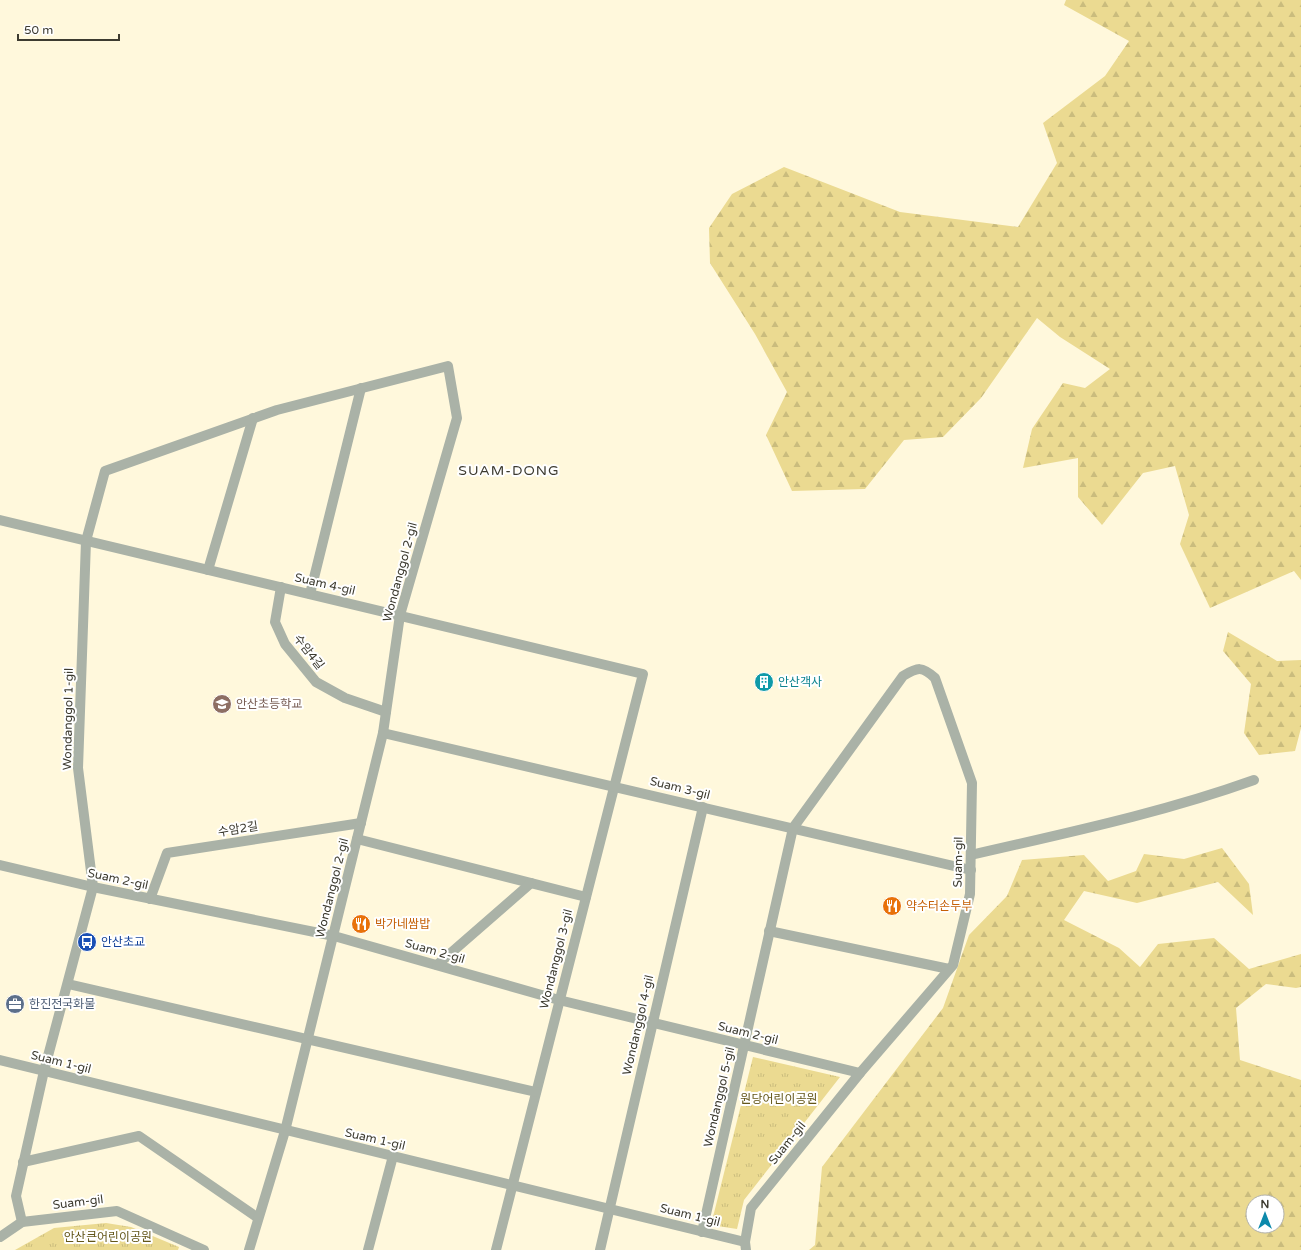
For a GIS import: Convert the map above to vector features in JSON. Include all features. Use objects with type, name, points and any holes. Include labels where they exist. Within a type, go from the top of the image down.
[{"type":"street","name":"Wondanggol 2-gil","points":[[86,541],[105,471],[253,418],[448,366],[457,418],[400,615],[383,733],[285,1131],[248,1250]]},
{"type":"street","points":[[310,594],[361,388]]},
{"type":"street","points":[[208,570],[253,418]]},
{"type":"street","name":"Suam 4-gil","points":[[0,520],[643,674]]},
{"type":"street","name":"Wondanggol 1-gil","points":[[22,1222],[16,1196],[23,1162],[44,1071],[93,887],[78,768],[86,541]]},
{"type":"street","name":"수암4길","points":[[281,587],[275,622],[285,644],[316,682],[345,698],[386,712]]},
{"type":"street","name":"Suam-gil","points":[[745,1246],[751,1208],[860,1073],[953,965],[970,894],[972,783],[936,678],[926,669],[914,669],[903,676],[793,828]]},
{"type":"street","name":"Wondanggol 3-gil","points":[[496,1250],[643,674]]},
{"type":"street","name":"Suam 3-gil","points":[[383,733],[971,870]]},
{"type":"street","points":[[971,855],[1122,821],[1200,800],[1254,780]]},
{"type":"street","name":"Wondanggol 4-gil","points":[[600,1250],[703,807]]},
{"type":"street","name":"수암2길","points":[[150,899],[167,853],[361,823]]},
{"type":"street","name":"Wondanggol 5-gil","points":[[702,1232],[793,828]]},
{"type":"street","points":[[357,839],[586,897]]},
{"type":"street","name":"Suam 2-gil","points":[[0,865],[93,887],[334,936],[559,1000],[860,1073]]},
{"type":"street","points":[[437,965],[531,883]]},
{"type":"street","points":[[769,931],[949,969]]},
{"type":"street","points":[[68,984],[536,1092]]},
{"type":"street","name":"Suam 1-gil","points":[[0,1060],[702,1232],[745,1246]]},
{"type":"street","points":[[23,1162],[139,1136],[258,1218]]},
{"type":"street","points":[[368,1250],[393,1156]]},
{"type":"street","name":"Suam-gil","points":[[0,1237],[22,1222],[117,1211],[204,1250]]},
{"type":"green space","points":[[1066,0],[1301,0],[1301,580],[1294,571],[1210,608],[1180,544],[1189,515],[1175,466],[1143,473],[1102,525],[1078,497],[1078,458],[1023,468],[1032,429],[1063,383],[1085,388],[1110,369],[1060,337],[1037,318],[981,398],[943,437],[904,440],[865,489],[792,491],[766,435],[787,392],[755,334],[710,263],[709,228],[732,194],[784,167],[900,212],[1018,227],[1057,163],[1043,123],[1105,76],[1129,41],[1064,5]]},
{"type":"green space","points":[[1228,632],[1277,661],[1301,660],[1301,728],[1295,751],[1259,755],[1244,733],[1251,684],[1223,651]]},
{"type":"green space","points":[[1222,848],[1249,884],[1253,915],[1218,882],[1137,903],[1084,891],[1064,920],[1119,948],[1140,967],[1158,944],[1214,938],[1249,969],[1301,954],[1301,987],[1296,988],[1266,984],[1236,1008],[1240,1060],[1301,1080],[1301,1250],[809,1250],[815,1245],[822,1167],[943,1008],[969,935],[1007,896],[1022,860],[1084,855],[1108,881],[1136,871],[1144,854],[1184,859]]},
{"type":"green space","name":"원당어린이공원","points":[[753,1057],[840,1077],[744,1200],[737,1229],[711,1225]]},
{"type":"green space","name":"안산큰어린이공원","points":[[106,1223],[131,1227],[179,1247],[178,1250],[15,1250],[54,1228]]},
{"type":"place","name":"안산객사","points":[[764,682]]},
{"type":"place","name":"안산초등학교","points":[[222,704]]},
{"type":"place","name":"약수터손두부","points":[[892,906]]},
{"type":"place","name":"박가네쌈밥","points":[[361,924]]},
{"type":"place","name":"안산초교","points":[[87,942]]},
{"type":"place","name":"한진전국화물","points":[[15,1004]]},
{"type":"district","name":"SUAM-DONG","points":[[509,470]]}]
